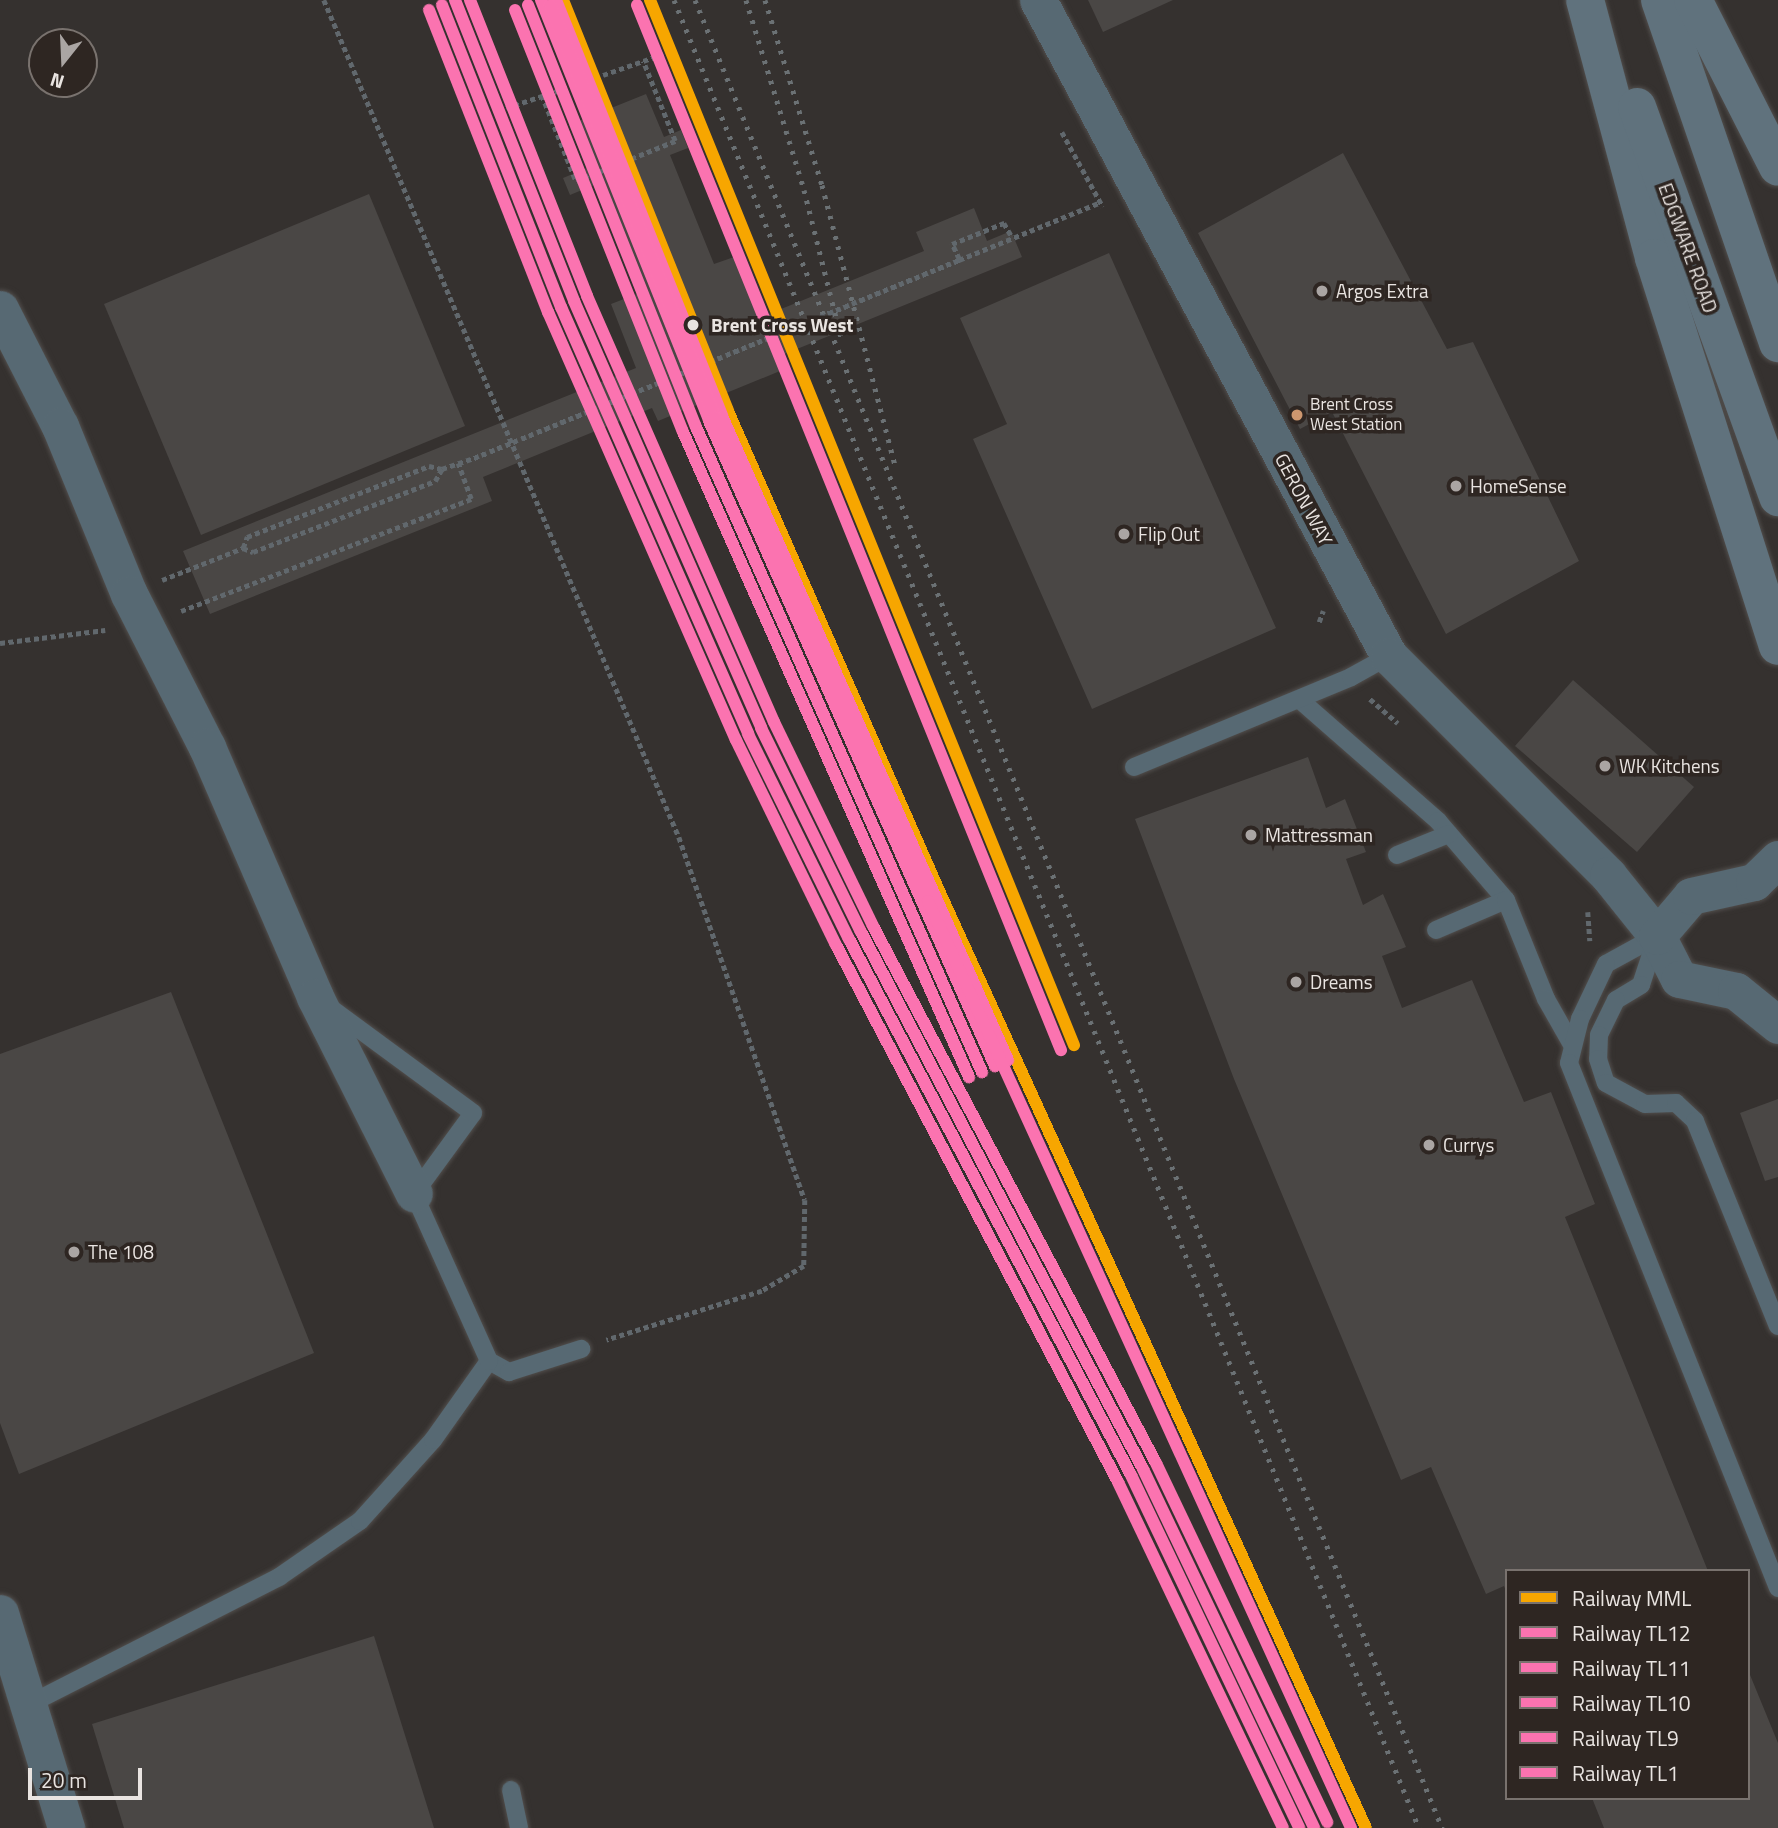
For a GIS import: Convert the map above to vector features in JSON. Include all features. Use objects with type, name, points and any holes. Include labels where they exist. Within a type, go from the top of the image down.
[{"type":"main road","points":[[1585,0],[1654,258],[1778,646]]},
{"type":"main road","name":"EDGWARE ROAD","points":[[1597,0],[1778,497]]},
{"type":"main road","points":[[1660,0],[1778,343]]},
{"type":"main road","points":[[1693,0],[1778,167]]},
{"type":"street","name":"GERON WAY","points":[[1038,0],[1389,656],[1608,875],[1657,936],[1679,979],[1736,990],[1778,1024]]},
{"type":"street","points":[[0,309],[60,426],[137,610],[207,747],[315,997],[414,1194]]},
{"type":"street","points":[[1657,936],[1691,896],[1754,882],[1778,859]]},
{"type":"street","points":[[12,1624],[30,1704],[66,1828]]},
{"type":"lane","points":[[1134,768],[1300,699],[1389,656]]},
{"type":"lane","points":[[1300,699],[1449,834],[1506,900],[1546,999],[1571,1042]]},
{"type":"lane","points":[[1397,855],[1449,834]]},
{"type":"lane","points":[[1436,930],[1506,900]]},
{"type":"lane","points":[[1657,936],[1606,964],[1571,1042],[1569,1063],[1584,1110],[1778,1588]]},
{"type":"lane","points":[[1657,936],[1642,985],[1616,1000],[1599,1035],[1598,1059],[1606,1083],[1645,1104],[1676,1103],[1695,1121],[1778,1326]]},
{"type":"lane","points":[[315,997],[473,1113],[414,1194],[489,1361],[509,1373],[581,1349]]},
{"type":"lane","points":[[30,1704],[279,1577],[360,1521],[433,1440],[489,1361]]},
{"type":"lane","points":[[511,1790],[519,1828]]},
{"type":"path","points":[[324,0],[679,837],[805,1200],[804,1266],[762,1291],[581,1349]]},
{"type":"path","points":[[603,75],[663,54]]},
{"type":"path","points":[[542,96],[576,181],[675,141],[643,61]]},
{"type":"path","points":[[506,108],[569,87]]},
{"type":"path","points":[[243,548],[253,552],[435,481],[442,470],[458,463],[1099,203],[1060,129]]},
{"type":"path","points":[[624,162],[705,362]]},
{"type":"path","points":[[959,260],[952,244],[1004,223],[1012,237]]},
{"type":"path","points":[[0,643],[137,610],[471,499],[458,463]]},
{"type":"path","points":[[137,610],[243,548],[247,537],[429,466],[442,470]]},
{"type":"building","points":[[1088,0],[1173,0],[1103,32]]},
{"type":"building","points":[[646,94],[664,137],[681,130],[688,148],[670,155],[714,264],[734,257],[759,318],[924,251],[916,232],[974,208],[987,241],[1011,231],[1022,257],[775,358],[780,371],[658,421],[652,408],[483,477],[492,501],[210,614],[183,551],[636,368],[611,304],[637,294],[594,185],[570,195],[563,178],[587,168],[569,125]]},
{"type":"building","points":[[1343,153],[1447,349],[1473,342],[1579,561],[1446,634],[1332,412],[1300,429],[1198,233]]},
{"type":"building","points":[[369,194],[465,426],[201,535],[104,304]]},
{"type":"building","name":"Flip Out","points":[[1109,253],[1276,628],[1092,709],[973,439],[1007,424],[960,318]]},
{"type":"building","name":"WK Kitchens","points":[[1573,680],[1694,787],[1637,852],[1515,746]]},
{"type":"building","points":[[1308,757],[1326,808],[1345,799],[1366,852],[1346,859],[1363,905],[1383,894],[1406,947],[1382,956],[1402,1008],[1472,980],[1524,1102],[1551,1092],[1595,1204],[1565,1217],[1707,1569],[1505,1569],[1505,1588],[1504,1586],[1486,1594],[1431,1467],[1401,1480],[1234,1079],[1135,819]]},
{"type":"building","points":[[171,992],[314,1353],[19,1474],[0,1423],[0,1054]]},
{"type":"building","points":[[1778,1099],[1778,1177],[1765,1181],[1740,1113]]},
{"type":"building","points":[[374,1636],[434,1828],[124,1828],[92,1724]]},
{"type":"building","points":[[1750,1675],[1778,1743],[1778,1828],[1604,1828],[1593,1800],[1750,1800]]},
{"type":"railway","points":[[674,0],[1419,1828]]},
{"type":"railway","points":[[695,0],[1442,1828]]},
{"type":"railway","points":[[746,0],[804,190],[841,337]]},
{"type":"railway","points":[[765,0],[822,185],[895,465]]},
{"type":"rail line","name":"TL12","points":[[455,0],[574,301],[761,728],[861,932],[1143,1469],[1314,1828]]},
{"type":"rail line","name":"TL10","points":[[470,0],[587,296],[774,722],[873,926],[1156,1463],[1327,1822]]},
{"type":"rail line","name":"TL12","points":[[541,0],[709,421],[995,1066]]},
{"type":"rail line","name":"TL10","points":[[556,0],[722,416],[1008,1060]]},
{"type":"rail line","name":"MML","points":[[563,0],[728,411],[941,895],[1366,1828]]},
{"type":"rail line","name":"MML","points":[[650,0],[1074,1045]]},
{"type":"rail line","name":"TL11","points":[[442,5],[561,307],[748,734],[849,939],[1131,1475],[1299,1828]]},
{"type":"rail line","name":"TL11","points":[[528,5],[696,427],[982,1072]]},
{"type":"rail line","name":"TL1","points":[[550,5],[715,417],[928,901],[1351,1828]]},
{"type":"rail line","name":"TL1","points":[[637,5],[1061,1050]]},
{"type":"rail line","name":"TL9","points":[[429,10],[548,312],[736,740],[836,945],[1118,1482],[1283,1828]]},
{"type":"rail line","name":"TL9","points":[[515,10],[683,432],[969,1077]]},
{"type":"place","name":"Argos Extra","points":[[1322,291]]},
{"type":"place","name":"Brent Cross West","points":[[693,325]]},
{"type":"place","name":"Brent Cross West Station","points":[[1297,415]]},
{"type":"place","name":"HomeSense","points":[[1456,486]]},
{"type":"place","name":"Flip Out","points":[[1124,534]]},
{"type":"place","name":"WK Kitchens","points":[[1605,766]]},
{"type":"place","name":"Mattressman","points":[[1251,835]]},
{"type":"place","name":"Dreams","points":[[1296,982]]},
{"type":"place","name":"Currys","points":[[1429,1145]]},
{"type":"place","name":"The 108","points":[[74,1252]]}]
